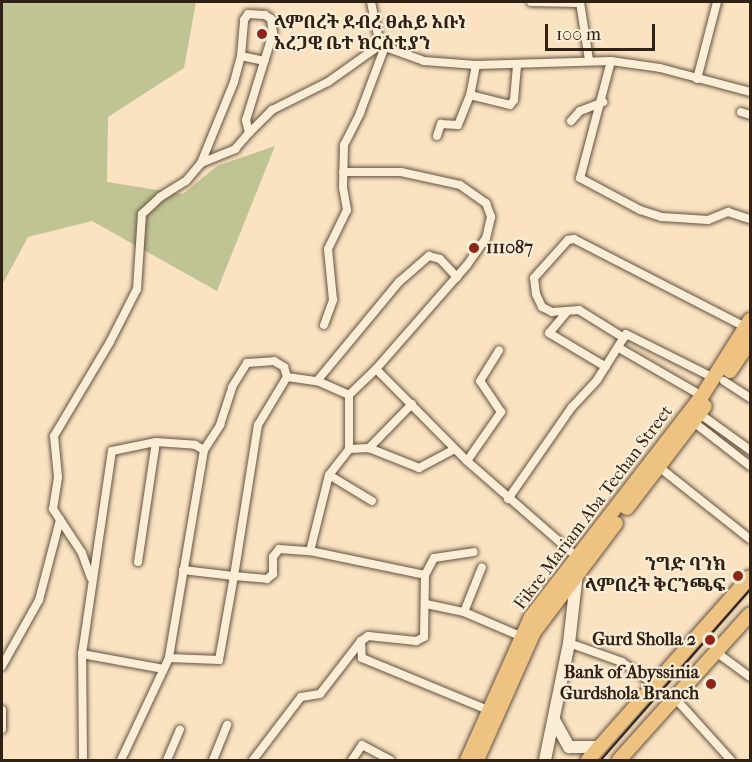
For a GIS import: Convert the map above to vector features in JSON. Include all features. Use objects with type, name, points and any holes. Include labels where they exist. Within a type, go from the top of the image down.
[{"type":"main road","name":"Fikre Mariam Aba Techan Street","points":[[477,760],[530,641],[645,477],[659,467],[719,380],[749,329]]},
{"type":"main road","name":"Fikre Mariam Aba Techan Street","points":[[467,760],[520,636],[577,557],[693,418],[702,396],[719,380]]},
{"type":"main road","points":[[545,760],[569,643],[577,557]]},
{"type":"main road","points":[[588,760],[750,578]]},
{"type":"main road","points":[[619,760],[750,614]]},
{"type":"main road","points":[[554,720],[569,747],[599,747]]},
{"type":"street","points":[[324,325],[333,300],[328,249],[347,210],[343,172],[344,145],[360,113],[382,47],[371,2]]},
{"type":"street","points":[[531,2],[580,2],[589,60]]},
{"type":"street","points":[[697,79],[717,2]]},
{"type":"street","points":[[91,578],[82,553],[53,509],[58,477],[54,436],[110,342],[137,289],[142,214],[160,197],[186,181],[201,163],[241,56],[245,16],[266,15],[271,19],[273,33],[246,120],[249,133]]},
{"type":"street","points":[[382,47],[424,61],[476,65],[611,61],[750,92]]},
{"type":"street","points":[[201,163],[235,149],[272,110],[328,82],[382,47]]},
{"type":"street","points":[[241,56],[264,61]]},
{"type":"street","points":[[611,61],[603,102],[580,178],[640,210],[662,217],[708,220],[728,212],[750,219]]},
{"type":"street","points":[[437,136],[441,124],[458,124],[470,95],[476,65]]},
{"type":"street","points":[[470,95],[513,104],[517,65]]},
{"type":"street","points":[[571,121],[580,111],[603,102]]},
{"type":"street","points":[[741,112],[750,115]]},
{"type":"street","points":[[310,551],[329,476],[349,449],[349,395],[376,369],[457,277],[486,238],[489,228],[489,210],[480,198],[460,185],[436,177],[401,172],[343,172]]},
{"type":"street","points":[[624,338],[579,310],[566,313],[542,307],[536,294],[534,278],[568,240],[574,239],[749,329]]},
{"type":"street","points":[[317,381],[399,282],[429,256],[440,259],[457,277]]},
{"type":"street","points":[[566,313],[549,333],[606,367]]},
{"type":"street","points":[[508,499],[572,407],[606,367],[624,338],[631,334],[750,398]]},
{"type":"street","points":[[619,348],[702,396]]},
{"type":"street","points":[[467,461],[501,412],[480,381],[499,350]]},
{"type":"street","points":[[121,760],[168,658],[204,450],[220,425],[232,387],[247,363],[274,361],[284,367],[287,376],[255,432],[222,657],[215,662],[168,658]]},
{"type":"street","points":[[376,369],[454,449],[508,499],[577,557]]},
{"type":"street","points":[[287,376],[317,381],[349,395]]},
{"type":"street","points":[[369,448],[412,404]]},
{"type":"street","points":[[693,418],[747,448],[750,436]]},
{"type":"street","points":[[693,418],[750,466]]},
{"type":"street","points":[[83,760],[81,654],[112,451],[156,442],[195,445],[204,450]]},
{"type":"street","points":[[138,562],[156,442]]},
{"type":"street","points":[[349,449],[369,448],[419,468],[454,449]]},
{"type":"street","points":[[659,467],[750,539]]},
{"type":"street","points":[[329,476],[372,501]]},
{"type":"street","points":[[2,666],[39,600],[60,520]]},
{"type":"street","points":[[183,570],[267,579],[273,574],[273,557],[279,549],[310,551],[425,575]]},
{"type":"street","points":[[257,759],[301,697],[320,694],[361,641],[375,634],[421,641],[426,630],[425,575],[434,558],[474,552]]},
{"type":"street","points":[[464,612],[482,567]]},
{"type":"street","points":[[426,603],[464,612],[520,636]]},
{"type":"street","points":[[361,641],[362,658],[367,663],[488,710]]},
{"type":"street","points":[[569,643],[622,662],[655,685]]},
{"type":"street","points":[[716,652],[750,676]]},
{"type":"street","points":[[81,654],[164,669]]},
{"type":"street","points":[[674,697],[731,760]]},
{"type":"street","points":[[2,710],[2,729]]},
{"type":"street","points":[[213,760],[226,725]]},
{"type":"street","points":[[167,760],[180,730]]},
{"type":"street","points":[[352,760],[362,745],[390,760]]},
{"type":"green space","points":[[2,2],[196,2],[184,68],[108,117],[107,182],[183,194],[217,166],[275,146],[217,291],[92,221],[28,237],[2,285]]},
{"type":"tram line","points":[[601,760],[750,590]]},
{"type":"place","name":"ላምበረት ደብረ ፀሐይ አቡነ አረጋዊ ቤተ ክርስቲያን","points":[[262,34]]},
{"type":"place","name":"111087","points":[[474,248]]},
{"type":"place","name":"ንግድ ባንክ ላምበረት ቅርንጫፍ","points":[[738,576]]},
{"type":"place","name":"Gurd Sholla 2","points":[[710,640]]},
{"type":"place","name":"Bank of Abyssinia Gurdshola Branch","points":[[711,684]]}]
